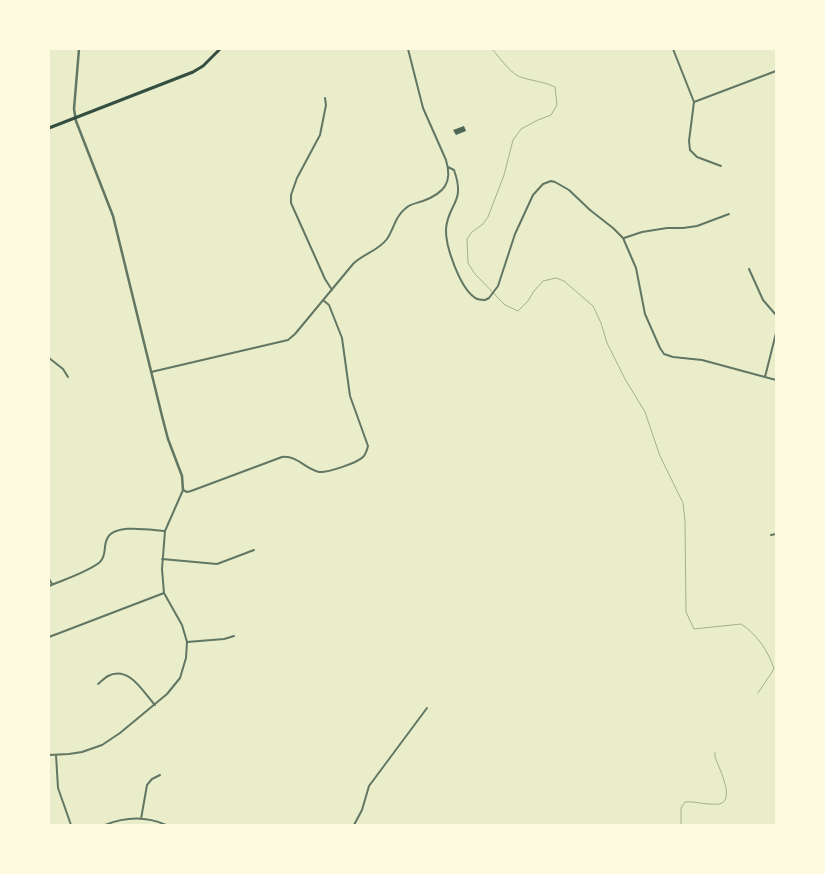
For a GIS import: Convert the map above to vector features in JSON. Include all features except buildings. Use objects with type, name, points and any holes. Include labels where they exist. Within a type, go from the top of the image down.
[{"type":"main road","points":[[49,128],[193,72],[203,66],[219,50]]},
{"type":"street","points":[[49,755],[82,752],[102,745],[120,733],[167,694],[180,678],[186,658],[187,642],[182,625],[164,592],[162,576],[165,531],[183,490],[182,476],[168,439],[114,220],[74,110],[79,49]]},
{"type":"street","points":[[152,372],[288,340],[295,334],[358,259],[378,248],[387,239],[397,217],[406,208],[435,196],[444,189],[448,181],[448,167],[423,108],[408,49]]},
{"type":"street","points":[[673,49],[694,102],[689,141],[690,150],[697,157],[721,166]]},
{"type":"street","points":[[694,102],[776,71]]},
{"type":"street","points":[[325,98],[326,105],[320,135],[297,178],[291,195],[291,204],[324,279],[332,290]]},
{"type":"street","points":[[448,167],[454,170],[459,190],[457,201],[449,217],[446,230],[452,257],[460,278],[472,296],[480,300],[486,300],[498,286],[514,238],[536,190],[547,182],[555,182],[563,186],[618,232],[623,238],[636,268],[645,314],[662,352],[668,356],[702,360],[776,380]]},
{"type":"street","points":[[623,238],[642,232],[667,228],[696,226],[729,214]]},
{"type":"street","points":[[750,269],[763,300],[776,315]]},
{"type":"street","points":[[183,490],[187,492],[191,491],[282,457],[291,457],[313,470],[324,472],[360,460],[364,457],[368,446],[350,396],[342,338],[329,305],[323,300]]},
{"type":"street","points":[[765,377],[776,333]]},
{"type":"street","points":[[49,358],[63,369],[68,377]]},
{"type":"street","points":[[49,578],[50,585],[75,576],[100,562],[105,553],[107,539],[114,531],[124,529],[165,531]]},
{"type":"street","points":[[771,535],[776,534]]},
{"type":"street","points":[[162,559],[217,564],[254,550]]},
{"type":"street","points":[[49,637],[164,592]]},
{"type":"street","points":[[187,642],[224,639],[234,636]]},
{"type":"street","points":[[98,684],[107,676],[117,674],[127,676],[136,682],[155,704]]},
{"type":"street","points":[[354,825],[362,810],[369,786],[427,708]]},
{"type":"street","points":[[56,755],[58,788],[72,825]]},
{"type":"street","points":[[141,819],[147,785],[152,779],[160,775]]},
{"type":"street","points":[[105,825],[123,819],[141,819],[166,825]]},
{"type":"waterway","points":[[492,49],[507,67],[518,76],[546,83],[555,87],[557,105],[551,115],[521,129],[513,140],[504,175],[488,217],[483,224],[472,232],[467,239],[468,263],[475,274],[505,305],[518,311],[528,301],[543,281],[556,278],[564,281],[593,306],[601,323],[607,343],[625,379],[645,412],[660,456],[683,503],[685,521],[686,612],[694,629],[741,624],[752,632],[765,650],[774,669],[758,693]]},
{"type":"waterway","points":[[681,825],[681,808],[685,802],[718,804],[722,803],[725,799],[726,788],[715,757],[715,752]]}]
